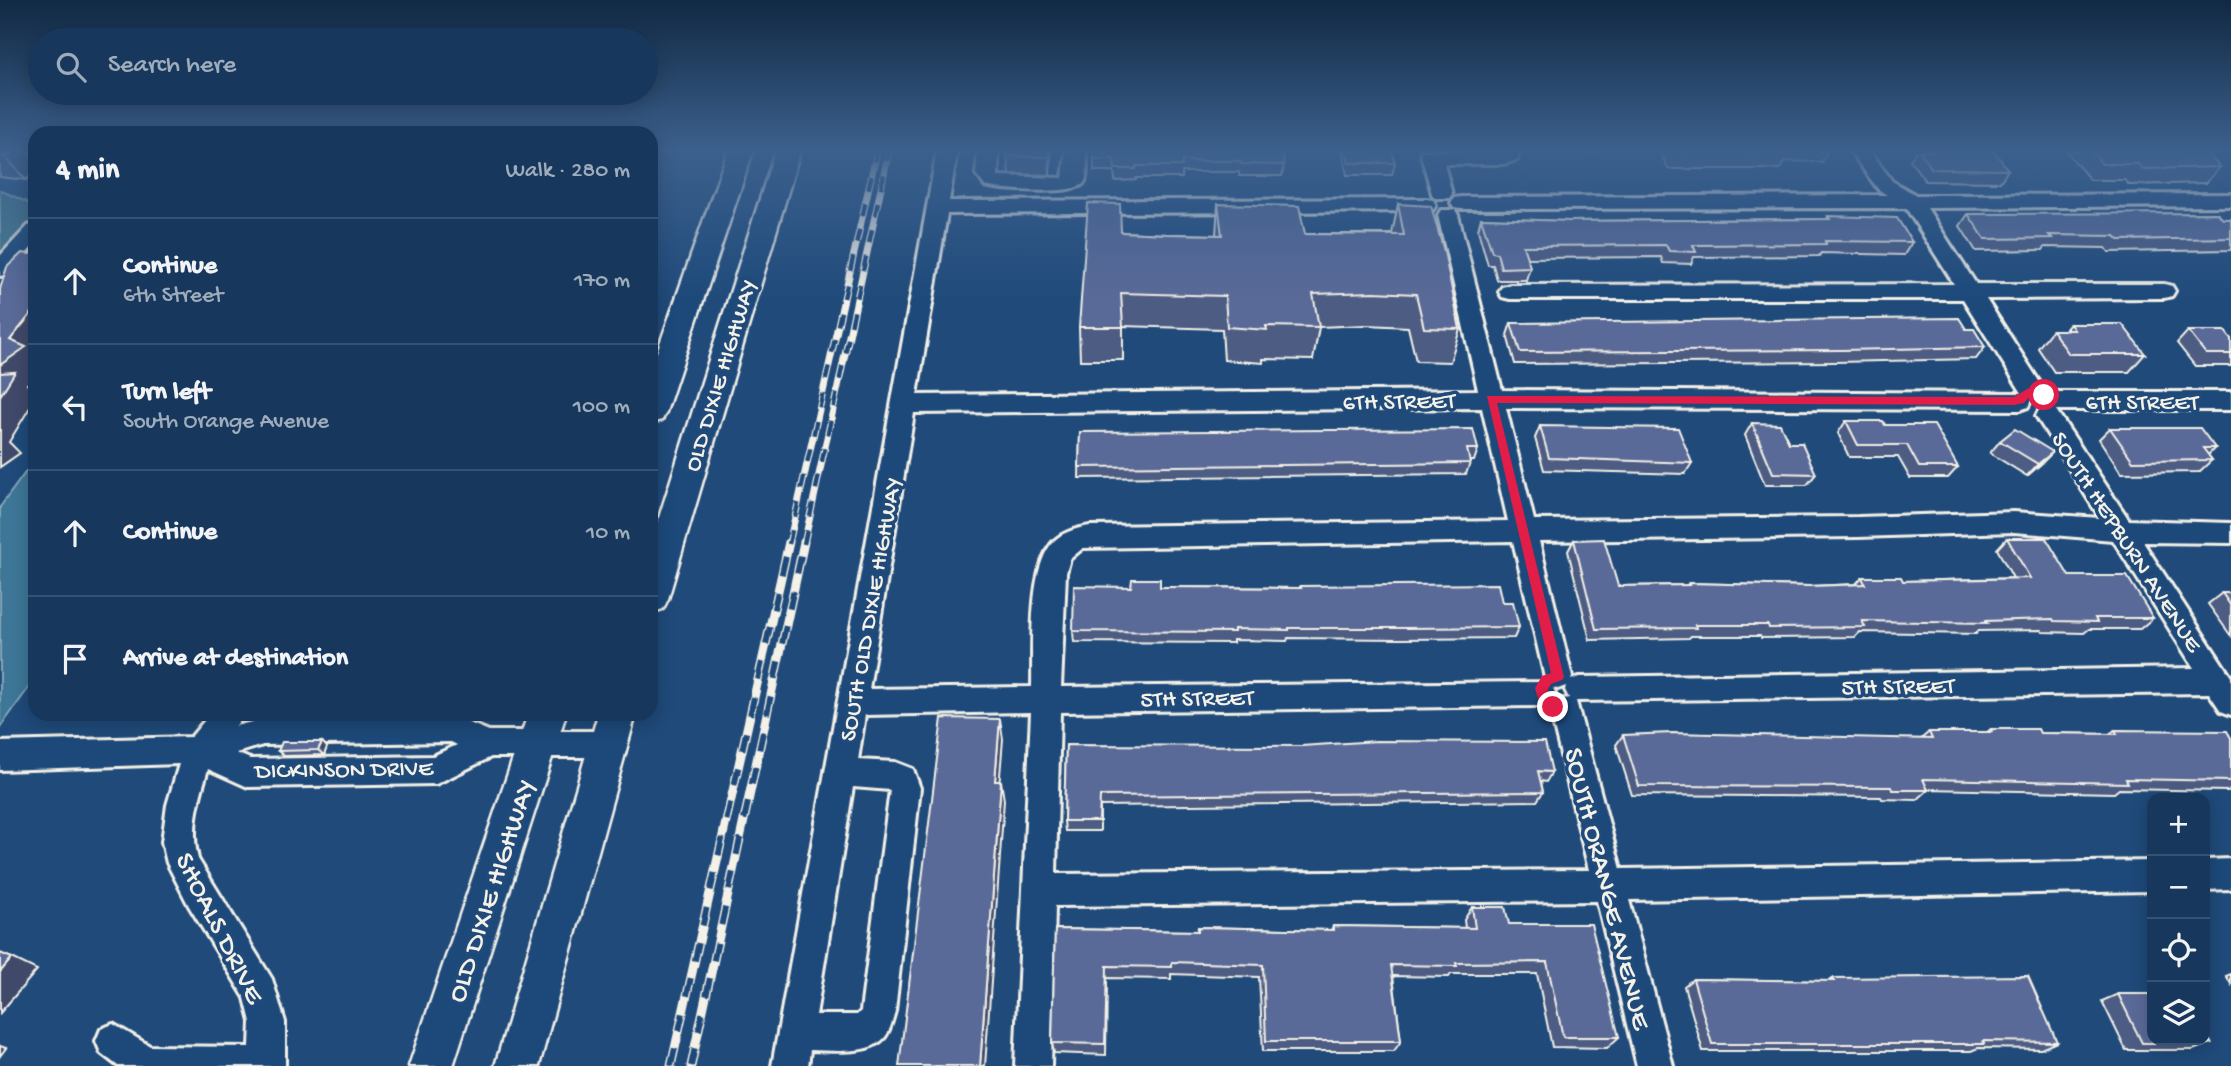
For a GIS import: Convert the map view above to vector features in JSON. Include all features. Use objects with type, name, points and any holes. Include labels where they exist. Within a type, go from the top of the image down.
[{"type":"main road","name":"OLD DIXIE HIGHWAY","points":[[658,392],[724,201]]},
{"type":"main road","name":"OLD DIXIE HIGHWAY","points":[[658,575],[773,201]]},
{"type":"main road","name":"OLD DIXIE HIGHWAY","points":[[431,1066],[542,729]]},
{"type":"main road","points":[[517,1066],[613,729]]},
{"type":"street","name":"SOUTH OLD DIXIE HIGHWAY","points":[[790,1066],[937,201]]},
{"type":"street","name":"SOUTH ORANGE AVENUE","points":[[1443,201],[1561,692],[1655,1066]]},
{"type":"street","name":"SOUTH HEPBURN AVENUE","points":[[1912,201],[2227,694]]},
{"type":"street","points":[[936,208],[1993,201]]},
{"type":"street","points":[[0,269],[28,239]]},
{"type":"street","points":[[1510,292],[2164,291]]},
{"type":"street","name":"6TH STREET","points":[[904,404],[1491,399],[2231,401]]},
{"type":"street","points":[[1033,1066],[1053,566],[1059,550],[1070,540],[1090,536],[1290,536],[2014,522],[2145,532],[2231,533]]},
{"type":"street","name":"5TH STREET","points":[[853,702],[1561,692],[2227,694]]},
{"type":"street","points":[[198,750],[222,721]]},
{"type":"street","name":"DICKINSON DRIVE","points":[[0,756],[198,750],[263,732],[452,729],[488,744]]},
{"type":"street","name":"DICKINSON DRIVE","points":[[198,750],[248,773],[436,769],[488,744],[542,729],[613,729]]},
{"type":"street","points":[[342,771],[339,763],[341,751],[349,738],[366,730]]},
{"type":"street","name":"SHOALS DRIVE","points":[[113,1041],[145,1065],[267,1065],[268,1022],[260,991],[200,895],[183,863],[178,842],[182,805],[198,750]]},
{"type":"street","points":[[795,1033],[861,1032],[873,1025],[878,1011],[905,788],[902,779],[895,776],[841,772]]},
{"type":"street","points":[[2210,875],[2231,874]]},
{"type":"street","points":[[1040,890],[1610,885],[2147,876]]},
{"type":"green space","points":[[0,201],[24,201],[28,203],[28,229],[0,262]]},
{"type":"water","points":[[28,469],[28,689],[0,728],[0,507]]},
{"type":"building","points":[[1088,203],[1120,204],[1121,232],[1222,235],[1218,204],[1299,206],[1305,234],[1404,235],[1398,204],[1431,206],[1444,251],[1460,329],[1424,328],[1416,294],[1374,292],[1313,294],[1319,327],[1266,326],[1267,330],[1227,327],[1225,296],[1121,293],[1123,327],[1079,327]]},
{"type":"building","points":[[2217,213],[2223,219],[2231,219],[2231,238],[2119,240],[2115,236],[2049,235],[2052,238],[1985,239],[1968,214]]},
{"type":"building","points":[[1828,216],[1897,218],[1912,242],[1825,241],[1826,244],[1693,245],[1696,252],[1669,251],[1666,245],[1523,246],[1530,267],[1501,268],[1497,253],[1492,252],[1481,218],[1568,221],[1830,219]]},
{"type":"building","points":[[22,253],[28,254],[28,318],[10,340],[26,347],[0,365],[0,289],[7,267]]},
{"type":"building","points":[[1959,318],[1966,329],[1974,329],[1985,347],[1520,352],[1511,323]]},
{"type":"building","points":[[2070,324],[2122,324],[2145,354],[2069,354],[2052,330],[2074,330]]},
{"type":"building","points":[[2188,331],[2225,331],[2231,339],[2231,354],[2206,354]]},
{"type":"building","points":[[15,372],[0,396],[0,373]]},
{"type":"building","points":[[1846,421],[1883,421],[1885,425],[1934,425],[1958,467],[1919,467],[1907,445],[1858,445]]},
{"type":"building","points":[[1752,423],[1780,424],[1789,443],[1802,443],[1816,474],[1773,473]]},
{"type":"building","points":[[1540,426],[1678,428],[1692,463],[1549,458]]},
{"type":"building","points":[[2110,428],[2200,428],[2215,448],[2203,448],[2212,460],[2133,461]]},
{"type":"building","points":[[1473,429],[1478,449],[1467,449],[1470,463],[1079,467],[1080,432]]},
{"type":"building","points":[[2015,429],[2053,452],[2038,464],[2000,441]]},
{"type":"building","points":[[2007,538],[2046,538],[2069,576],[2127,576],[2153,618],[2095,618],[2097,622],[2053,619],[1985,621],[1987,623],[1862,621],[1865,627],[1769,628],[1768,625],[1695,625],[1696,628],[1596,629],[1574,540],[1604,539],[1618,586],[1690,585],[1689,583],[1809,586],[1865,584],[1862,577],[1901,577],[1903,581],[2030,578]]},
{"type":"building","points":[[1132,579],[1160,579],[1160,587],[1301,588],[1300,586],[1498,584],[1502,602],[1513,602],[1519,627],[1289,628],[1234,629],[1234,632],[1073,631],[1074,586],[1131,587]]},
{"type":"building","points":[[2222,593],[2231,593],[2231,606]]},
{"type":"building","points":[[942,718],[1000,719],[995,781],[1001,781],[980,1066],[899,1066]]},
{"type":"building","points":[[1991,729],[2117,734],[2115,730],[2227,731],[2231,738],[2231,781],[2126,779],[2128,783],[1923,779],[1928,790],[1893,790],[1892,787],[1639,786],[1623,735],[1672,733],[1932,739],[1929,732],[1992,732]]},
{"type":"building","points":[[1377,741],[1545,742],[1552,772],[1538,771],[1543,792],[1100,796],[1099,821],[1064,821],[1066,745],[1301,746]]},
{"type":"building","points":[[282,742],[322,742],[318,750],[278,751]]},
{"type":"building","points":[[1472,907],[1505,907],[1509,924],[1591,924],[1619,1037],[1563,1037],[1547,962],[1456,963],[1457,966],[1391,965],[1401,1041],[1266,1041],[1263,965],[1172,962],[1172,967],[1107,966],[1105,1044],[1052,1043],[1055,929],[1198,931],[1198,927],[1333,930],[1333,926],[1475,928]]},
{"type":"building","points":[[0,953],[12,958],[0,972]]},
{"type":"building","points":[[2028,976],[2057,1042],[1712,1044],[1693,979],[1834,981],[1833,978]]},
{"type":"building","points":[[2118,994],[2147,994],[2147,1043],[2142,1043]]},
{"type":"railway","points":[[789,544],[866,201]]},
{"type":"railway","points":[[804,544],[878,201]]},
{"type":"railway","points":[[671,1066],[789,542]]},
{"type":"railway","points":[[691,1066],[804,542]]},
{"type":"route","points":[[1553,707],[1544,698],[1541,688],[1546,679],[1558,677],[1491,399],[2020,401],[2022,395],[2029,392],[2044,395]]}]
